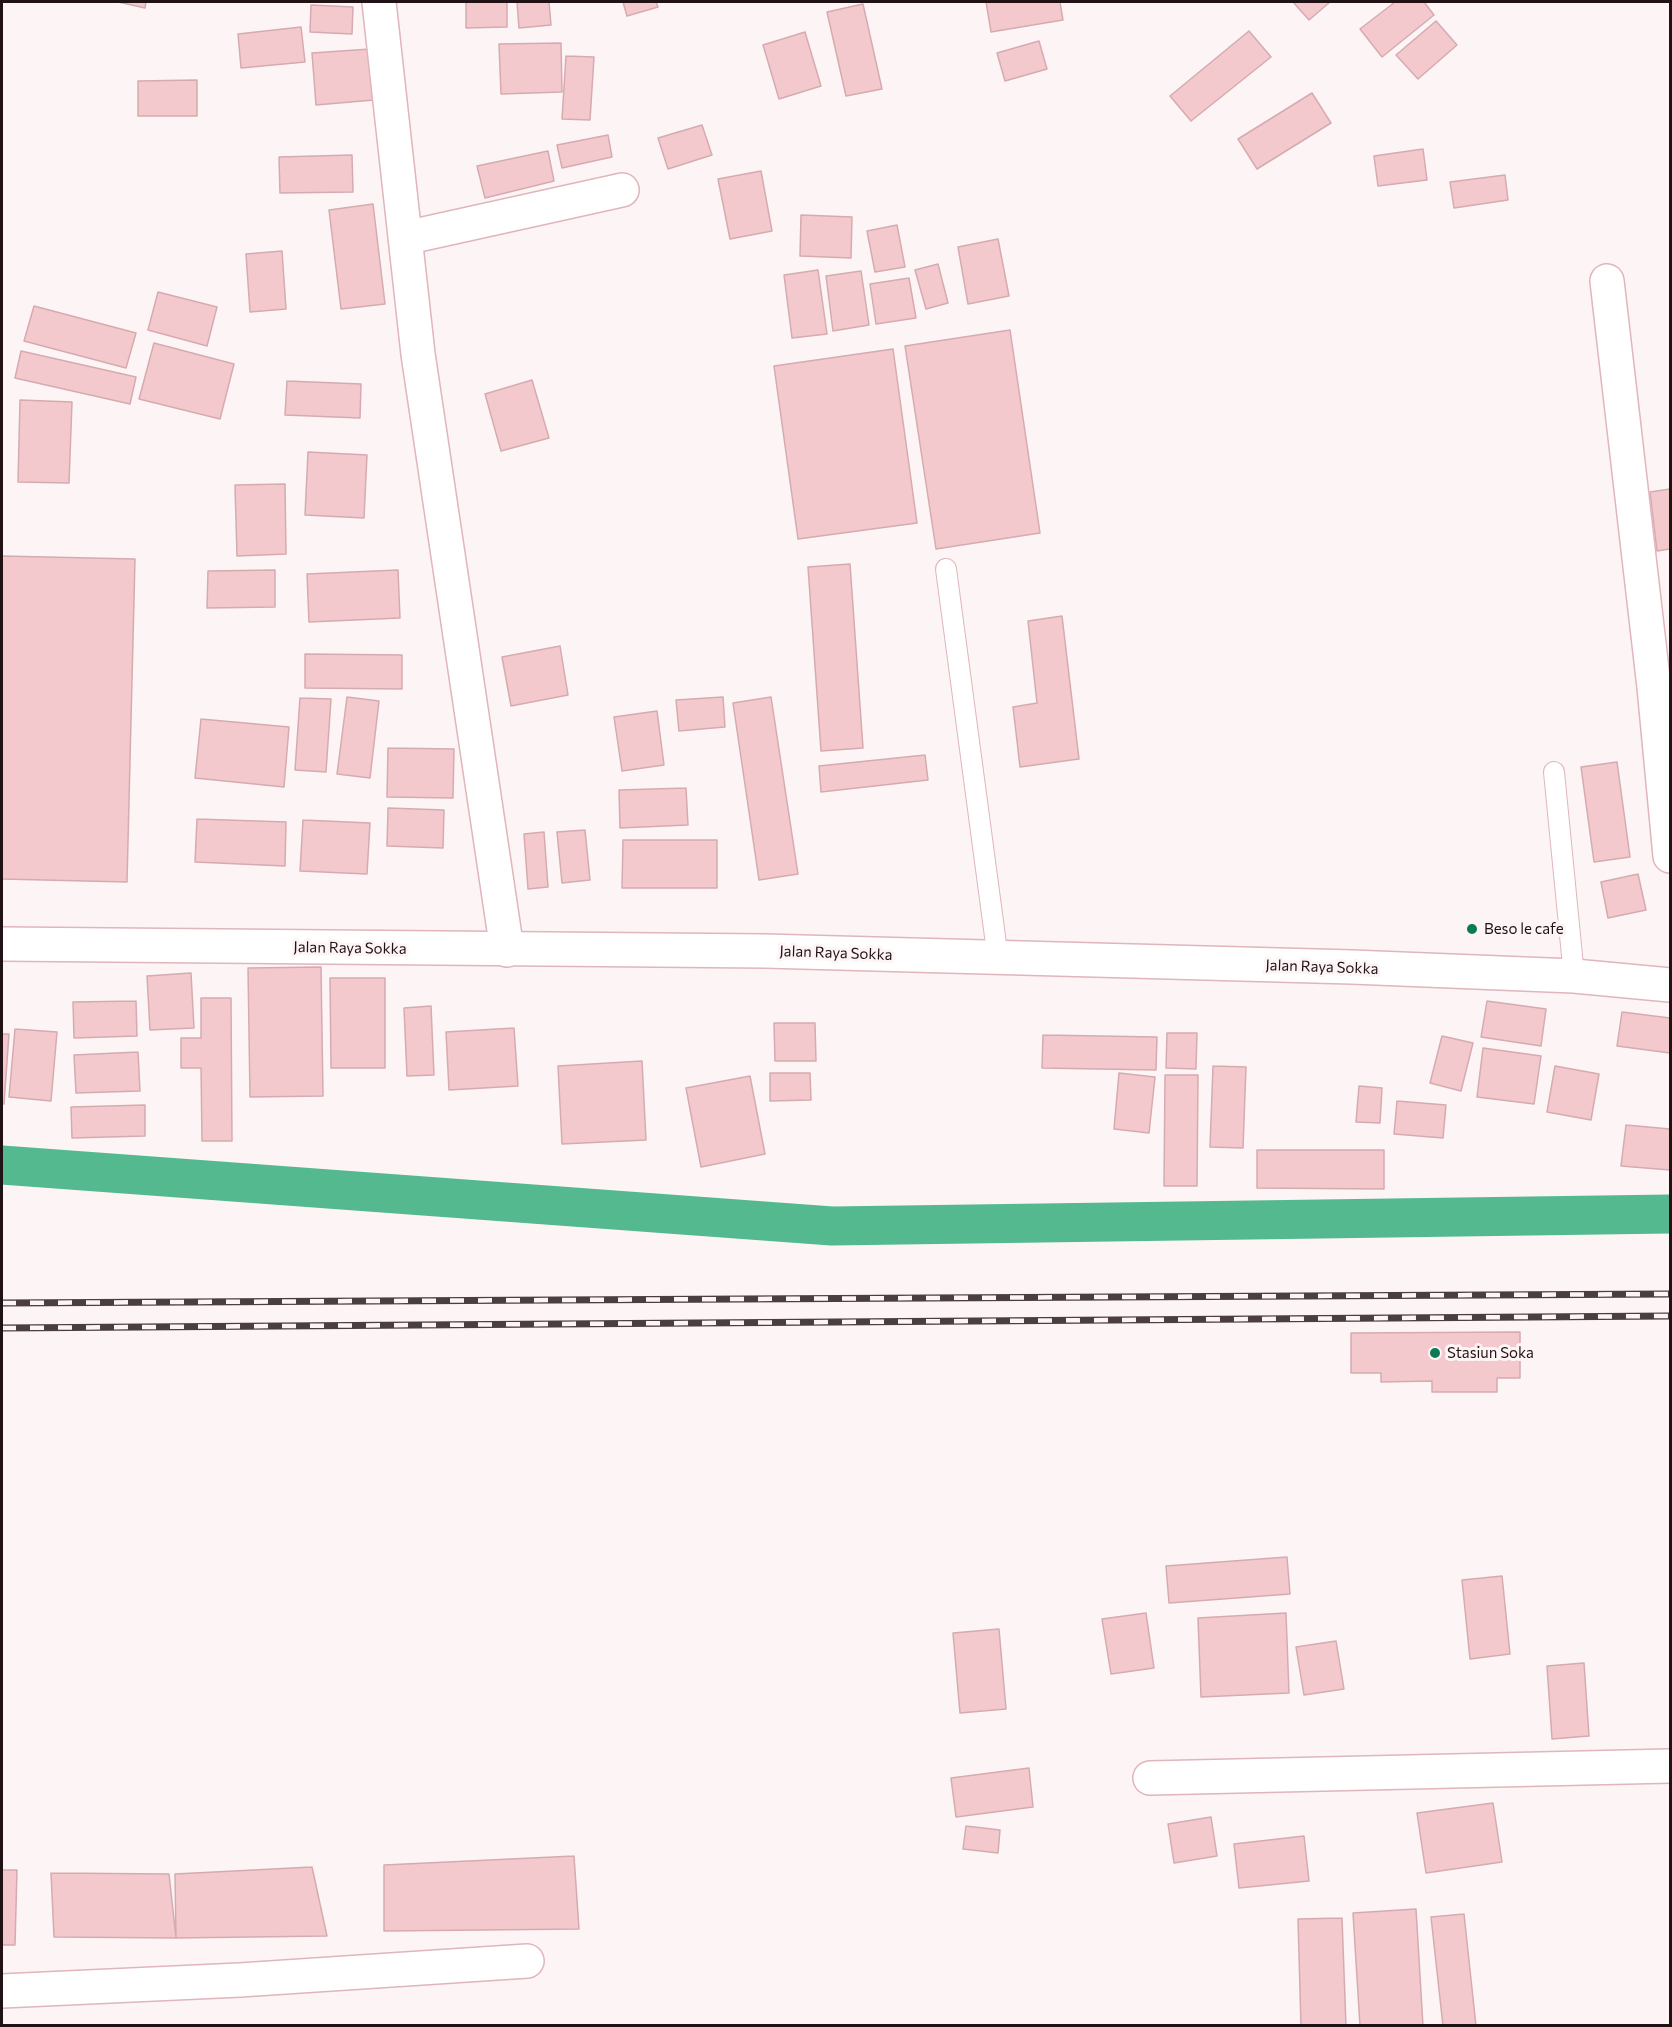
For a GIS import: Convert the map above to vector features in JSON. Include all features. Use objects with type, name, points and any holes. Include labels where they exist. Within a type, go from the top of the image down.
[{"type":"street","points":[[379,2],[418,354],[507,950]]},
{"type":"street","points":[[405,238],[622,190]]},
{"type":"street","points":[[1607,281],[1671,856]]},
{"type":"street","name":"Jalan Raya Sokka","points":[[2,944],[765,951],[1318,966],[1574,976],[1671,985]]},
{"type":"street","points":[[1150,1778],[1671,1766]]},
{"type":"street","points":[[2,1991],[240,1980],[527,1960]]},
{"type":"lane","points":[[946,569],[998,959]]},
{"type":"lane","points":[[1554,772],[1574,976]]},
{"type":"building","points":[[118,2],[146,2],[145,8]]},
{"type":"building","points":[[466,2],[507,2],[507,27],[466,28]]},
{"type":"building","points":[[517,2],[549,2],[551,25],[519,28]]},
{"type":"building","points":[[623,2],[656,2],[658,7],[627,16]]},
{"type":"building","points":[[986,2],[1060,2],[1063,20],[991,32]]},
{"type":"building","points":[[1293,2],[1330,2],[1309,20]]},
{"type":"building","points":[[1395,2],[1424,2],[1434,15],[1382,57],[1360,29]]},
{"type":"building","points":[[863,4],[882,89],[846,96],[827,12]]},
{"type":"building","points":[[311,5],[353,7],[352,34],[310,32]]},
{"type":"building","points":[[1436,21],[1457,45],[1418,79],[1396,55]]},
{"type":"building","points":[[301,27],[305,62],[241,68],[238,34]]},
{"type":"building","points":[[1249,31],[1271,57],[1191,121],[1170,96]]},
{"type":"building","points":[[805,32],[821,86],[779,99],[763,45]]},
{"type":"building","points":[[1039,41],[1047,69],[1005,81],[997,53]]},
{"type":"building","points":[[561,43],[562,92],[501,94],[499,44]]},
{"type":"building","points":[[370,49],[374,100],[316,105],[312,53]]},
{"type":"building","points":[[566,56],[594,57],[590,120],[562,119]]},
{"type":"building","points":[[197,80],[197,116],[138,116],[138,81]]},
{"type":"building","points":[[1312,93],[1331,123],[1257,169],[1238,139]]},
{"type":"building","points":[[702,125],[712,155],[668,169],[658,138]]},
{"type":"building","points":[[608,135],[612,157],[562,168],[557,145]]},
{"type":"building","points":[[1423,149],[1427,180],[1378,186],[1374,156]]},
{"type":"building","points":[[548,151],[554,181],[485,198],[477,166]]},
{"type":"building","points":[[352,155],[353,192],[280,193],[279,157]]},
{"type":"building","points":[[761,171],[772,231],[730,239],[718,179]]},
{"type":"building","points":[[1505,175],[1508,200],[1454,208],[1450,182]]},
{"type":"building","points":[[373,204],[385,304],[341,309],[329,210]]},
{"type":"building","points":[[801,215],[852,217],[851,258],[800,256]]},
{"type":"building","points":[[897,225],[905,267],[875,272],[867,231]]},
{"type":"building","points":[[998,239],[1009,296],[968,304],[958,247]]},
{"type":"building","points":[[282,251],[286,309],[250,312],[246,254]]},
{"type":"building","points":[[938,264],[948,303],[926,309],[915,270]]},
{"type":"building","points":[[818,270],[827,334],[792,338],[784,275]]},
{"type":"building","points":[[861,271],[869,325],[833,331],[826,276]]},
{"type":"building","points":[[909,278],[916,318],[876,324],[870,284]]},
{"type":"building","points":[[158,292],[217,307],[207,346],[148,330]]},
{"type":"building","points":[[34,306],[136,333],[126,368],[24,341]]},
{"type":"building","points":[[1010,330],[1040,533],[936,549],[905,346]]},
{"type":"building","points":[[154,343],[234,364],[220,419],[139,399]]},
{"type":"building","points":[[893,349],[917,523],[798,539],[774,366]]},
{"type":"building","points":[[21,351],[136,377],[130,404],[15,378]]},
{"type":"building","points":[[532,380],[549,438],[501,451],[485,394]]},
{"type":"building","points":[[287,381],[361,384],[360,418],[285,415]]},
{"type":"building","points":[[20,400],[72,402],[69,483],[18,482]]},
{"type":"building","points":[[308,452],[367,455],[364,518],[305,515]]},
{"type":"building","points":[[285,484],[286,554],[237,556],[235,485]]},
{"type":"building","points":[[1670,489],[1670,549],[1657,551],[1650,492]]},
{"type":"building","points":[[2,556],[135,559],[127,882],[2,879]]},
{"type":"building","points":[[850,564],[863,748],[821,751],[808,567]]},
{"type":"building","points":[[275,570],[275,607],[207,608],[208,571]]},
{"type":"building","points":[[398,570],[400,618],[309,622],[307,574]]},
{"type":"building","points":[[1062,616],[1079,759],[1020,767],[1013,707],[1037,703],[1028,621]]},
{"type":"building","points":[[560,646],[568,695],[511,706],[502,657]]},
{"type":"building","points":[[305,654],[402,655],[402,689],[305,688]]},
{"type":"building","points":[[347,697],[379,701],[370,778],[337,774]]},
{"type":"building","points":[[723,697],[725,727],[679,731],[676,700]]},
{"type":"building","points":[[771,697],[798,874],[759,880],[733,703]]},
{"type":"building","points":[[300,698],[331,699],[326,772],[295,770]]},
{"type":"building","points":[[657,711],[664,765],[622,771],[614,717]]},
{"type":"building","points":[[201,719],[289,727],[284,787],[195,778]]},
{"type":"building","points":[[388,748],[454,749],[453,798],[387,797]]},
{"type":"building","points":[[925,755],[928,780],[821,792],[819,766]]},
{"type":"building","points":[[1617,762],[1630,857],[1594,862],[1581,767]]},
{"type":"building","points":[[686,788],[688,825],[620,828],[619,790]]},
{"type":"building","points":[[388,808],[444,810],[443,848],[387,846]]},
{"type":"building","points":[[197,819],[286,822],[285,866],[195,862]]},
{"type":"building","points":[[303,820],[370,823],[367,874],[300,871]]},
{"type":"building","points":[[585,830],[590,880],[562,883],[557,832]]},
{"type":"building","points":[[544,832],[548,887],[528,889],[524,834]]},
{"type":"building","points":[[623,840],[717,840],[717,888],[622,888]]},
{"type":"building","points":[[1638,874],[1646,910],[1608,918],[1601,882]]},
{"type":"building","points":[[321,967],[323,1096],[250,1097],[248,968]]},
{"type":"building","points":[[191,973],[194,1028],[150,1030],[147,976]]},
{"type":"building","points":[[330,978],[385,978],[385,1068],[331,1068]]},
{"type":"building","points":[[201,998],[231,998],[232,1141],[202,1141],[201,1068],[181,1068],[181,1038],[201,1038]]},
{"type":"building","points":[[136,1001],[137,1036],[74,1038],[73,1002]]},
{"type":"building","points":[[1487,1001],[1546,1009],[1541,1046],[1481,1037]]},
{"type":"building","points":[[431,1006],[434,1075],[407,1076],[404,1008]]},
{"type":"building","points":[[1622,1012],[1670,1018],[1670,1053],[1617,1046]]},
{"type":"building","points":[[774,1023],[815,1023],[816,1061],[775,1061]]},
{"type":"building","points":[[514,1028],[518,1086],[449,1090],[446,1032]]},
{"type":"building","points":[[15,1029],[57,1032],[51,1101],[9,1097]]},
{"type":"building","points":[[1167,1033],[1197,1033],[1196,1069],[1166,1068]]},
{"type":"building","points":[[2,1034],[9,1034],[4,1104],[2,1104]]},
{"type":"building","points":[[1043,1035],[1157,1037],[1156,1070],[1042,1068]]},
{"type":"building","points":[[1442,1036],[1473,1043],[1461,1091],[1430,1083]]},
{"type":"building","points":[[1483,1048],[1541,1056],[1534,1104],[1477,1097]]},
{"type":"building","points":[[138,1052],[140,1091],[76,1093],[74,1055]]},
{"type":"building","points":[[642,1061],[646,1140],[562,1144],[558,1066]]},
{"type":"building","points":[[1213,1066],[1246,1067],[1243,1148],[1210,1147]]},
{"type":"building","points":[[1555,1066],[1599,1074],[1591,1120],[1547,1112]]},
{"type":"building","points":[[770,1073],[810,1073],[811,1100],[770,1101]]},
{"type":"building","points":[[1119,1073],[1155,1077],[1149,1133],[1114,1129]]},
{"type":"building","points":[[1165,1075],[1198,1075],[1197,1186],[1164,1186]]},
{"type":"building","points":[[750,1076],[765,1154],[701,1167],[686,1088]]},
{"type":"building","points":[[1359,1086],[1382,1088],[1380,1123],[1356,1122]]},
{"type":"building","points":[[1397,1101],[1446,1105],[1443,1138],[1394,1134]]},
{"type":"building","points":[[145,1105],[145,1136],[72,1138],[71,1107]]},
{"type":"building","points":[[1626,1125],[1670,1129],[1670,1170],[1621,1166]]},
{"type":"building","points":[[1257,1150],[1384,1150],[1384,1189],[1257,1188]]},
{"type":"building","name":"Stasiun Soka","points":[[1520,1332],[1520,1378],[1497,1378],[1497,1392],[1432,1392],[1432,1381],[1381,1382],[1381,1373],[1351,1373],[1351,1333]]},
{"type":"building","points":[[1287,1557],[1290,1594],[1169,1603],[1166,1566]]},
{"type":"building","points":[[1502,1576],[1510,1654],[1470,1659],[1462,1580]]},
{"type":"building","points":[[1146,1613],[1154,1668],[1111,1674],[1102,1619]]},
{"type":"building","points":[[1286,1613],[1289,1693],[1201,1697],[1198,1618]]},
{"type":"building","points":[[999,1629],[1006,1709],[960,1713],[953,1633]]},
{"type":"building","points":[[1336,1641],[1344,1689],[1304,1695],[1296,1647]]},
{"type":"building","points":[[1584,1663],[1589,1736],[1552,1739],[1547,1666]]},
{"type":"building","points":[[1029,1768],[1033,1807],[956,1817],[951,1778]]},
{"type":"building","points":[[1493,1803],[1502,1862],[1426,1873],[1417,1813]]},
{"type":"building","points":[[1211,1817],[1217,1856],[1174,1863],[1168,1824]]},
{"type":"building","points":[[966,1826],[1000,1830],[998,1853],[963,1849]]},
{"type":"building","points":[[1304,1836],[1309,1881],[1239,1888],[1234,1844]]},
{"type":"building","points":[[574,1856],[579,1929],[384,1931],[384,1865]]},
{"type":"building","points":[[312,1867],[327,1936],[176,1938],[175,1874]]},
{"type":"building","points":[[2,1870],[17,1870],[15,1945],[2,1945]]},
{"type":"building","points":[[51,1873],[169,1874],[176,1938],[54,1937]]},
{"type":"building","points":[[1416,1909],[1423,2026],[1360,2026],[1353,1913]]},
{"type":"building","points":[[1464,1914],[1476,2026],[1443,2026],[1431,1917]]},
{"type":"building","points":[[1342,1918],[1346,2026],[1301,2026],[1298,1919]]},
{"type":"waterway","points":[[2,1165],[832,1226],[1670,1214]]},
{"type":"railway","points":[[2,1303],[1670,1294]]},
{"type":"railway","points":[[2,1328],[1670,1316]]},
{"type":"place","name":"Beso le cafe","points":[[1472,929]]},
{"type":"place","name":"Stasiun Soka","points":[[1435,1353]]}]
